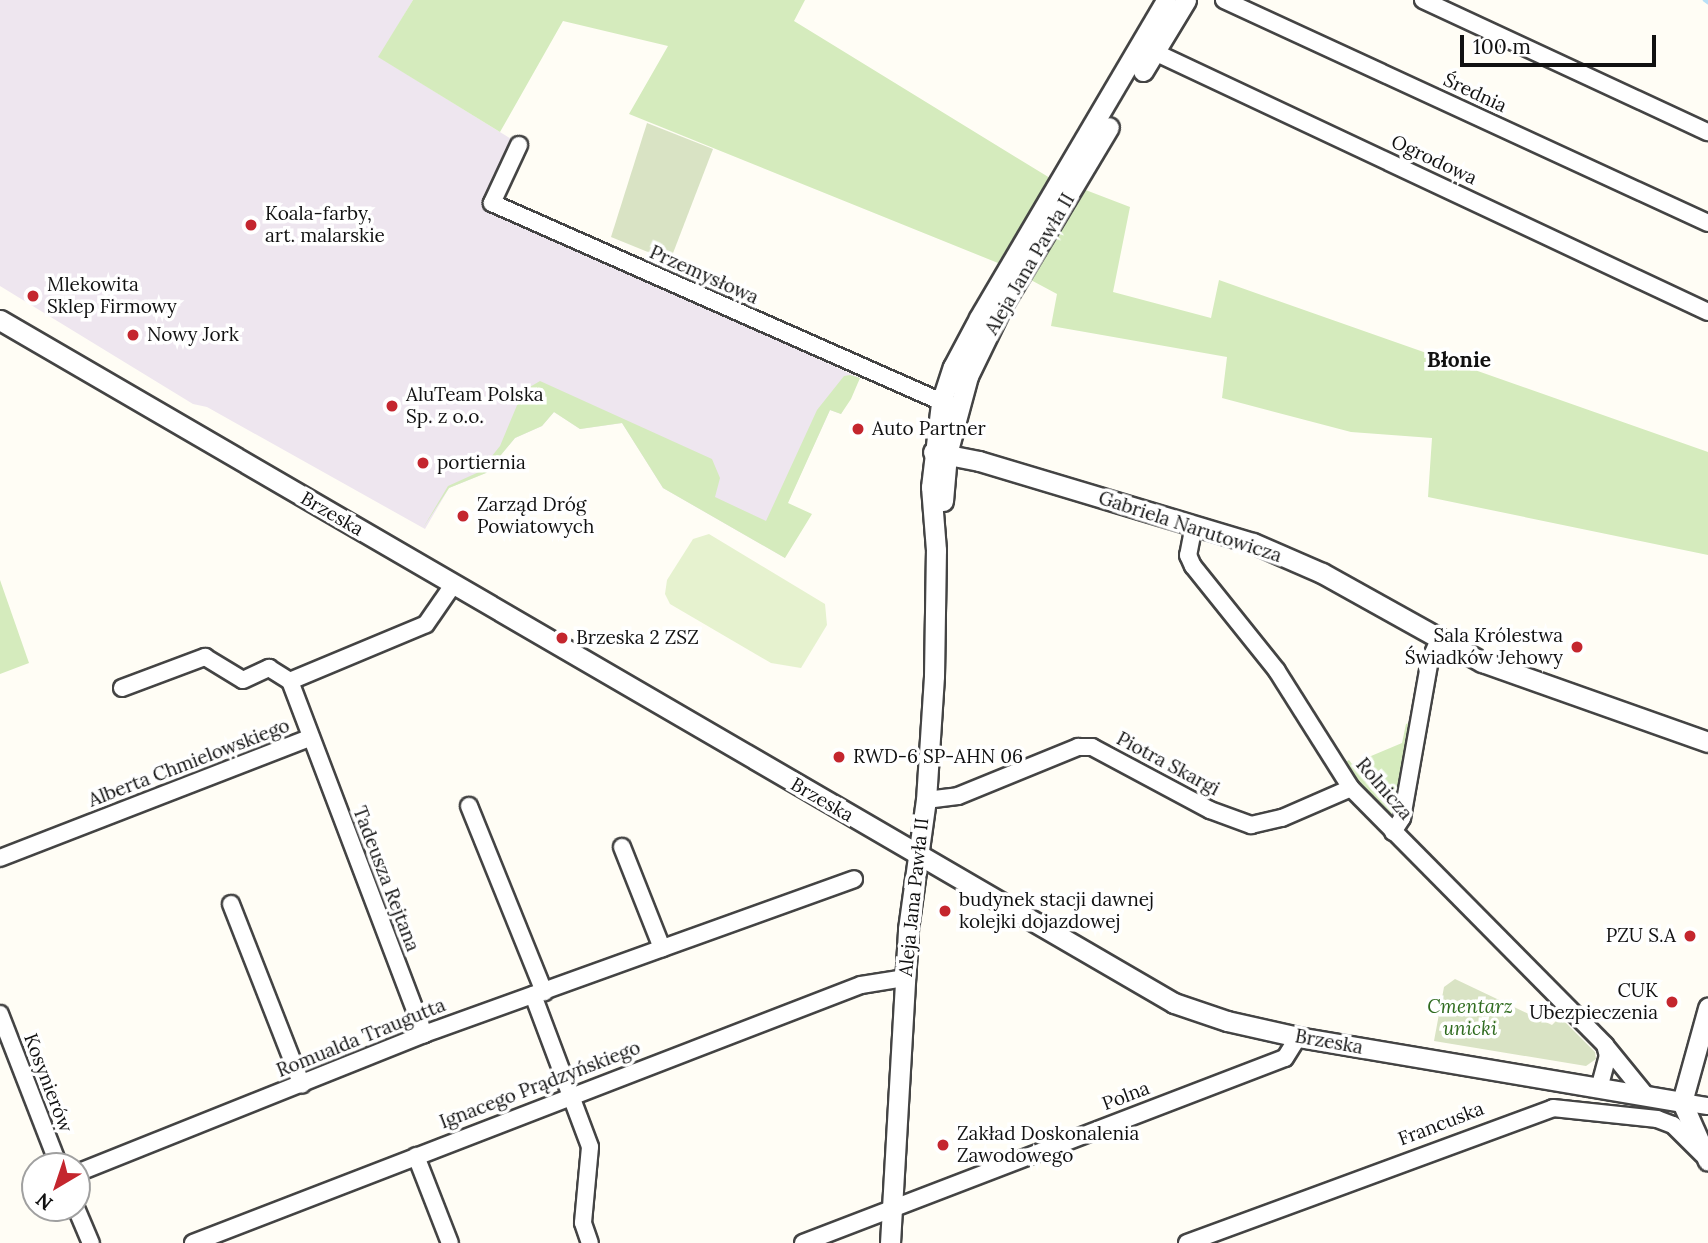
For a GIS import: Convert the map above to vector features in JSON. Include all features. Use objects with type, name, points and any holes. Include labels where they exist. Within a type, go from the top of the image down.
[{"type":"street","name":"Aleja Jana Pawła II","points":[[1148,49],[1166,0]]},
{"type":"street","name":"Aleja Jana Pawła II","points":[[890,1243],[905,978],[915,854],[926,800],[934,676],[940,453],[951,412],[1003,304],[1069,182],[1148,49],[1186,0]]},
{"type":"street","name":"Średnia","points":[[1224,0],[1708,223]]},
{"type":"street","points":[[1423,0],[1708,132]]},
{"type":"street","name":"Ogrodowa","points":[[1148,49],[1708,312]]},
{"type":"street","name":"Przemysłowa","points":[[519,145],[492,202],[951,412]]},
{"type":"street","name":"Brzeska","points":[[0,320],[1174,1003],[1227,1021],[1298,1037],[1600,1085],[1708,1106]]},
{"type":"street","points":[[951,412],[980,462]]},
{"type":"street","name":"Gabriela Narutowicza","points":[[940,453],[980,462],[1194,524],[1322,573],[1482,662],[1708,742]]},
{"type":"street","name":"Rolnicza","points":[[1194,524],[1188,555],[1193,566],[1277,671],[1351,788],[1605,1045],[1644,1093]]},
{"type":"street","points":[[122,688],[205,657],[243,680],[269,668],[290,681],[426,624],[453,585]]},
{"type":"street","points":[[1393,832],[1402,818],[1430,660],[1439,640]]},
{"type":"street","name":"Alberta Chmielowskiego","points":[[0,858],[310,738],[290,681]]},
{"type":"street","name":"Tadeusza Rejtana","points":[[310,738],[424,1034]]},
{"type":"street","name":"Piotra Skargi","points":[[926,800],[958,796],[1078,747],[1092,747],[1210,810],[1251,825],[1282,818],[1351,788]]},
{"type":"street","points":[[469,806],[539,993],[568,1097],[590,1147],[583,1223],[590,1243]]},
{"type":"street","points":[[622,847],[662,948]]},
{"type":"street","name":"Romualda Traugutta","points":[[91,1168],[424,1034],[854,879]]},
{"type":"street","points":[[231,904],[302,1085]]},
{"type":"street","name":"Ignacego Prądzyńskiego","points":[[193,1243],[861,985],[905,978]]},
{"type":"street","points":[[1707,1159],[1682,1102],[1708,1008]]},
{"type":"street","name":"Kosynierów","points":[[0,1014],[53,1152]]},
{"type":"street","name":"Polna","points":[[803,1243],[1285,1058],[1298,1037]]},
{"type":"street","points":[[1600,1085],[1607,1063],[1605,1045]]},
{"type":"street","name":"Francuska","points":[[1187,1243],[1553,1108],[1657,1119],[1672,1125],[1707,1159]]},
{"type":"street","points":[[416,1156],[450,1243]]},
{"type":"street","points":[[82,1222],[91,1243]]},
{"type":"shaded area","points":[[0,0],[413,0],[379,57],[513,140],[483,206],[860,378],[841,414],[830,410],[788,502],[785,558],[663,488],[622,423],[580,429],[554,412],[542,426],[515,438],[486,473],[449,488],[425,529],[207,407],[193,404],[0,286]]},
{"type":"green space","points":[[413,0],[805,0],[794,21],[1050,178],[998,263],[629,114],[668,46],[563,21],[500,132],[378,57]]},
{"type":"green space","points":[[647,123],[713,149],[670,261],[611,237]]},
{"type":"green space","points":[[1083,189],[1130,207],[1113,292],[1211,318],[1219,280],[1708,452],[1708,555],[1428,497],[1432,438],[1351,432],[1222,398],[1227,357],[1051,326],[1057,294],[1029,279]]},
{"type":"green space","points":[[844,376],[860,378],[851,399],[841,414],[830,410],[788,503],[812,514],[785,558],[663,488],[622,423],[580,429],[554,412],[542,426],[515,438],[486,473],[449,488],[423,528],[448,486],[479,472],[500,446],[523,391],[540,381],[712,459],[720,478],[715,497],[766,521],[817,410]]},
{"type":"green space","points":[[709,534],[825,604],[827,625],[801,668],[771,663],[670,604],[665,594],[667,580],[693,539]]},
{"type":"green space","points":[[0,580],[29,663],[0,674]]},
{"type":"green space","points":[[1412,722],[1393,823],[1367,797],[1343,763],[1349,760],[1352,764],[1402,743],[1406,724]]},
{"type":"green space","name":"Cmentarz unicki","points":[[1455,979],[1552,1025],[1560,1017],[1595,1052],[1596,1059],[1586,1066],[1434,1041],[1444,987]]},
{"type":"place","name":"Koala-farby, art. malarskie","points":[[251,225]]},
{"type":"place","name":"Mlekowita Sklep Firmowy","points":[[33,296]]},
{"type":"place","name":"Nowy Jork","points":[[133,335]]},
{"type":"place","name":"AluTeam Polska Sp. z o.o.","points":[[392,406]]},
{"type":"place","name":"Auto Partner","points":[[858,429]]},
{"type":"place","name":"portiernia","points":[[423,463]]},
{"type":"place","name":"Zarząd Dróg Powiatowych","points":[[463,516]]},
{"type":"place","name":"Brzeska 2 ZSZ","points":[[562,638]]},
{"type":"place","name":"Sala Królestwa Świadków Jehowy","points":[[1577,647]]},
{"type":"place","name":"RWD-6 SP-AHN 06","points":[[839,757]]},
{"type":"place","name":"budynek stacji dawnej kolejki dojazdowej","points":[[945,911]]},
{"type":"place","name":"PZU S.A","points":[[1690,936]]},
{"type":"place","name":"CUK Ubezpieczenia","points":[[1672,1002]]},
{"type":"place","name":"Zakład Doskonalenia Zawodowego","points":[[943,1145]]},
{"type":"district","name":"Błonie","points":[[1459,360]]}]
